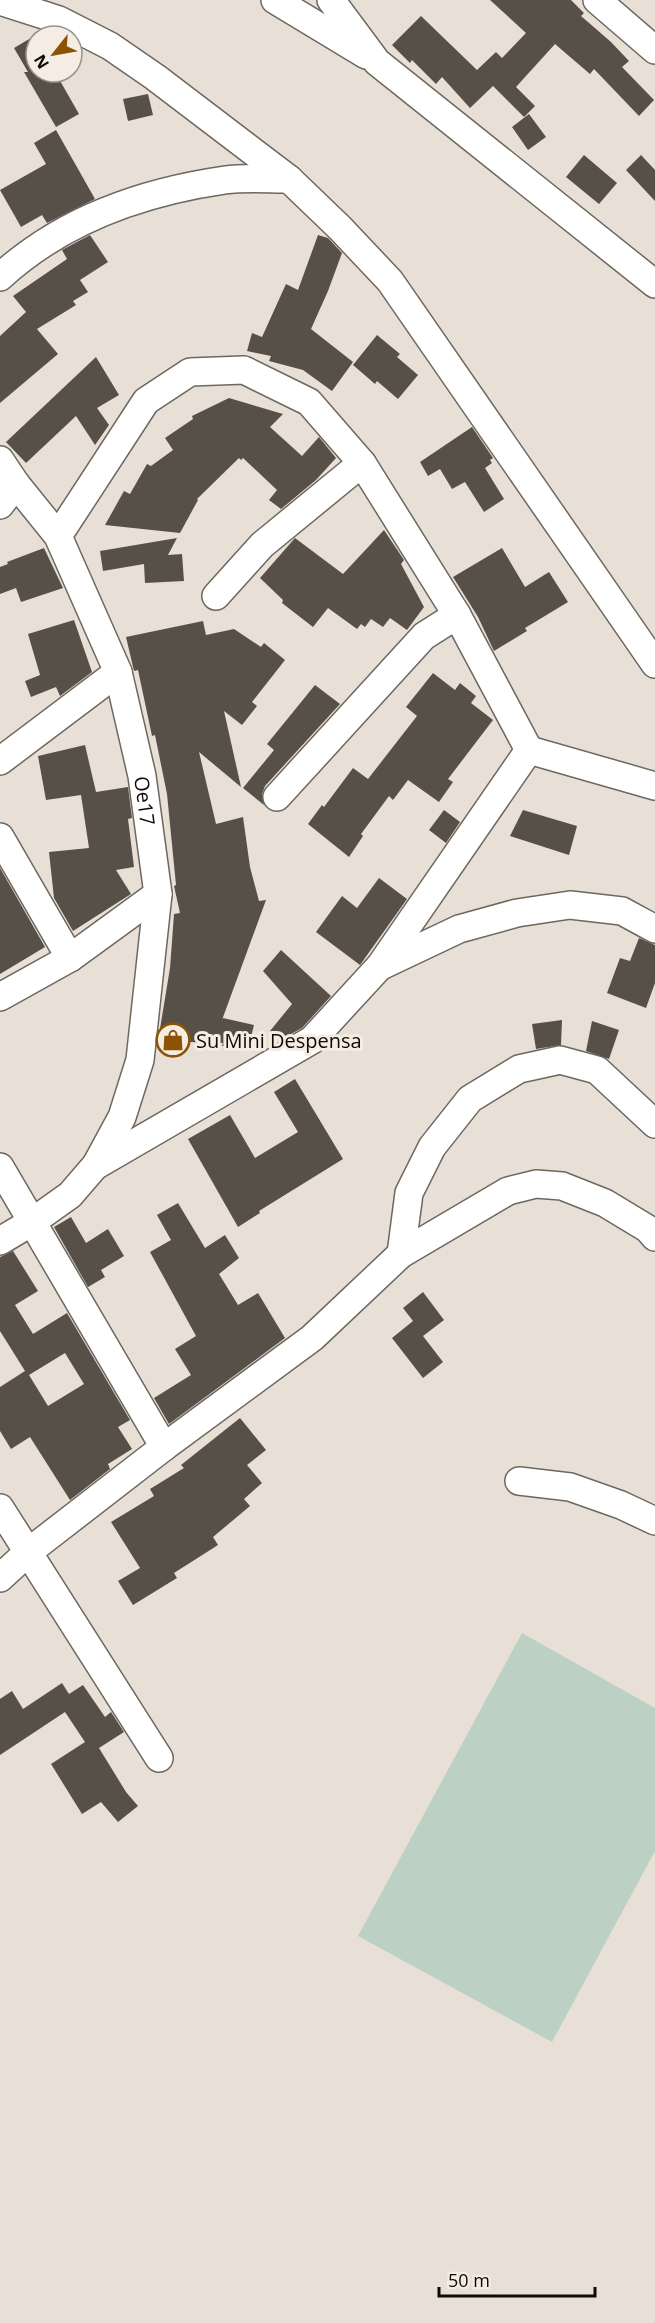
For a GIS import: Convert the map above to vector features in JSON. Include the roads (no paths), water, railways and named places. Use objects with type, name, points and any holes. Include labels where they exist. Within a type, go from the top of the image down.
[{"type":"street","points":[[275,0],[377,62],[655,284]]},
{"type":"street","points":[[331,0],[377,62]]},
{"type":"street","points":[[597,0],[655,50]]},
{"type":"street","points":[[0,1],[58,20],[110,46],[289,179],[340,228],[390,281],[655,664]]},
{"type":"street","points":[[0,277],[54,236],[105,211],[150,194],[226,180],[289,179]]},
{"type":"street","points":[[58,536],[146,401],[190,372],[244,370],[309,402],[362,463],[457,615],[529,750],[655,786]]},
{"type":"street","name":"Oe17","points":[[0,460],[8,494],[58,536],[118,672],[142,776],[158,894],[140,1060],[122,1117],[95,1166]]},
{"type":"street","points":[[216,596],[262,545],[362,463]]},
{"type":"street","points":[[277,797],[424,636],[457,615]]},
{"type":"street","points":[[0,760],[118,672]]},
{"type":"street","points":[[0,1241],[70,1195],[95,1166],[312,1040],[380,966],[529,750]]},
{"type":"street","points":[[0,837],[70,958]]},
{"type":"street","points":[[0,997],[70,958],[158,894]]},
{"type":"street","points":[[380,966],[459,929],[518,913],[570,905],[622,911],[655,929]]},
{"type":"street","points":[[401,1254],[409,1193],[432,1147],[470,1099],[519,1069],[560,1060],[597,1070],[655,1124]]},
{"type":"street","points":[[0,1167],[164,1447]]},
{"type":"street","points":[[0,1578],[27,1553],[164,1447],[312,1338],[401,1254],[508,1191],[536,1184],[562,1186],[605,1203],[648,1229],[655,1237]]},
{"type":"street","points":[[519,1480],[570,1486],[621,1505],[655,1521]]},
{"type":"street","points":[[0,1508],[159,1758]]},
{"type":"place","name":"Su Mini Despensa","points":[[173,1040]]}]
